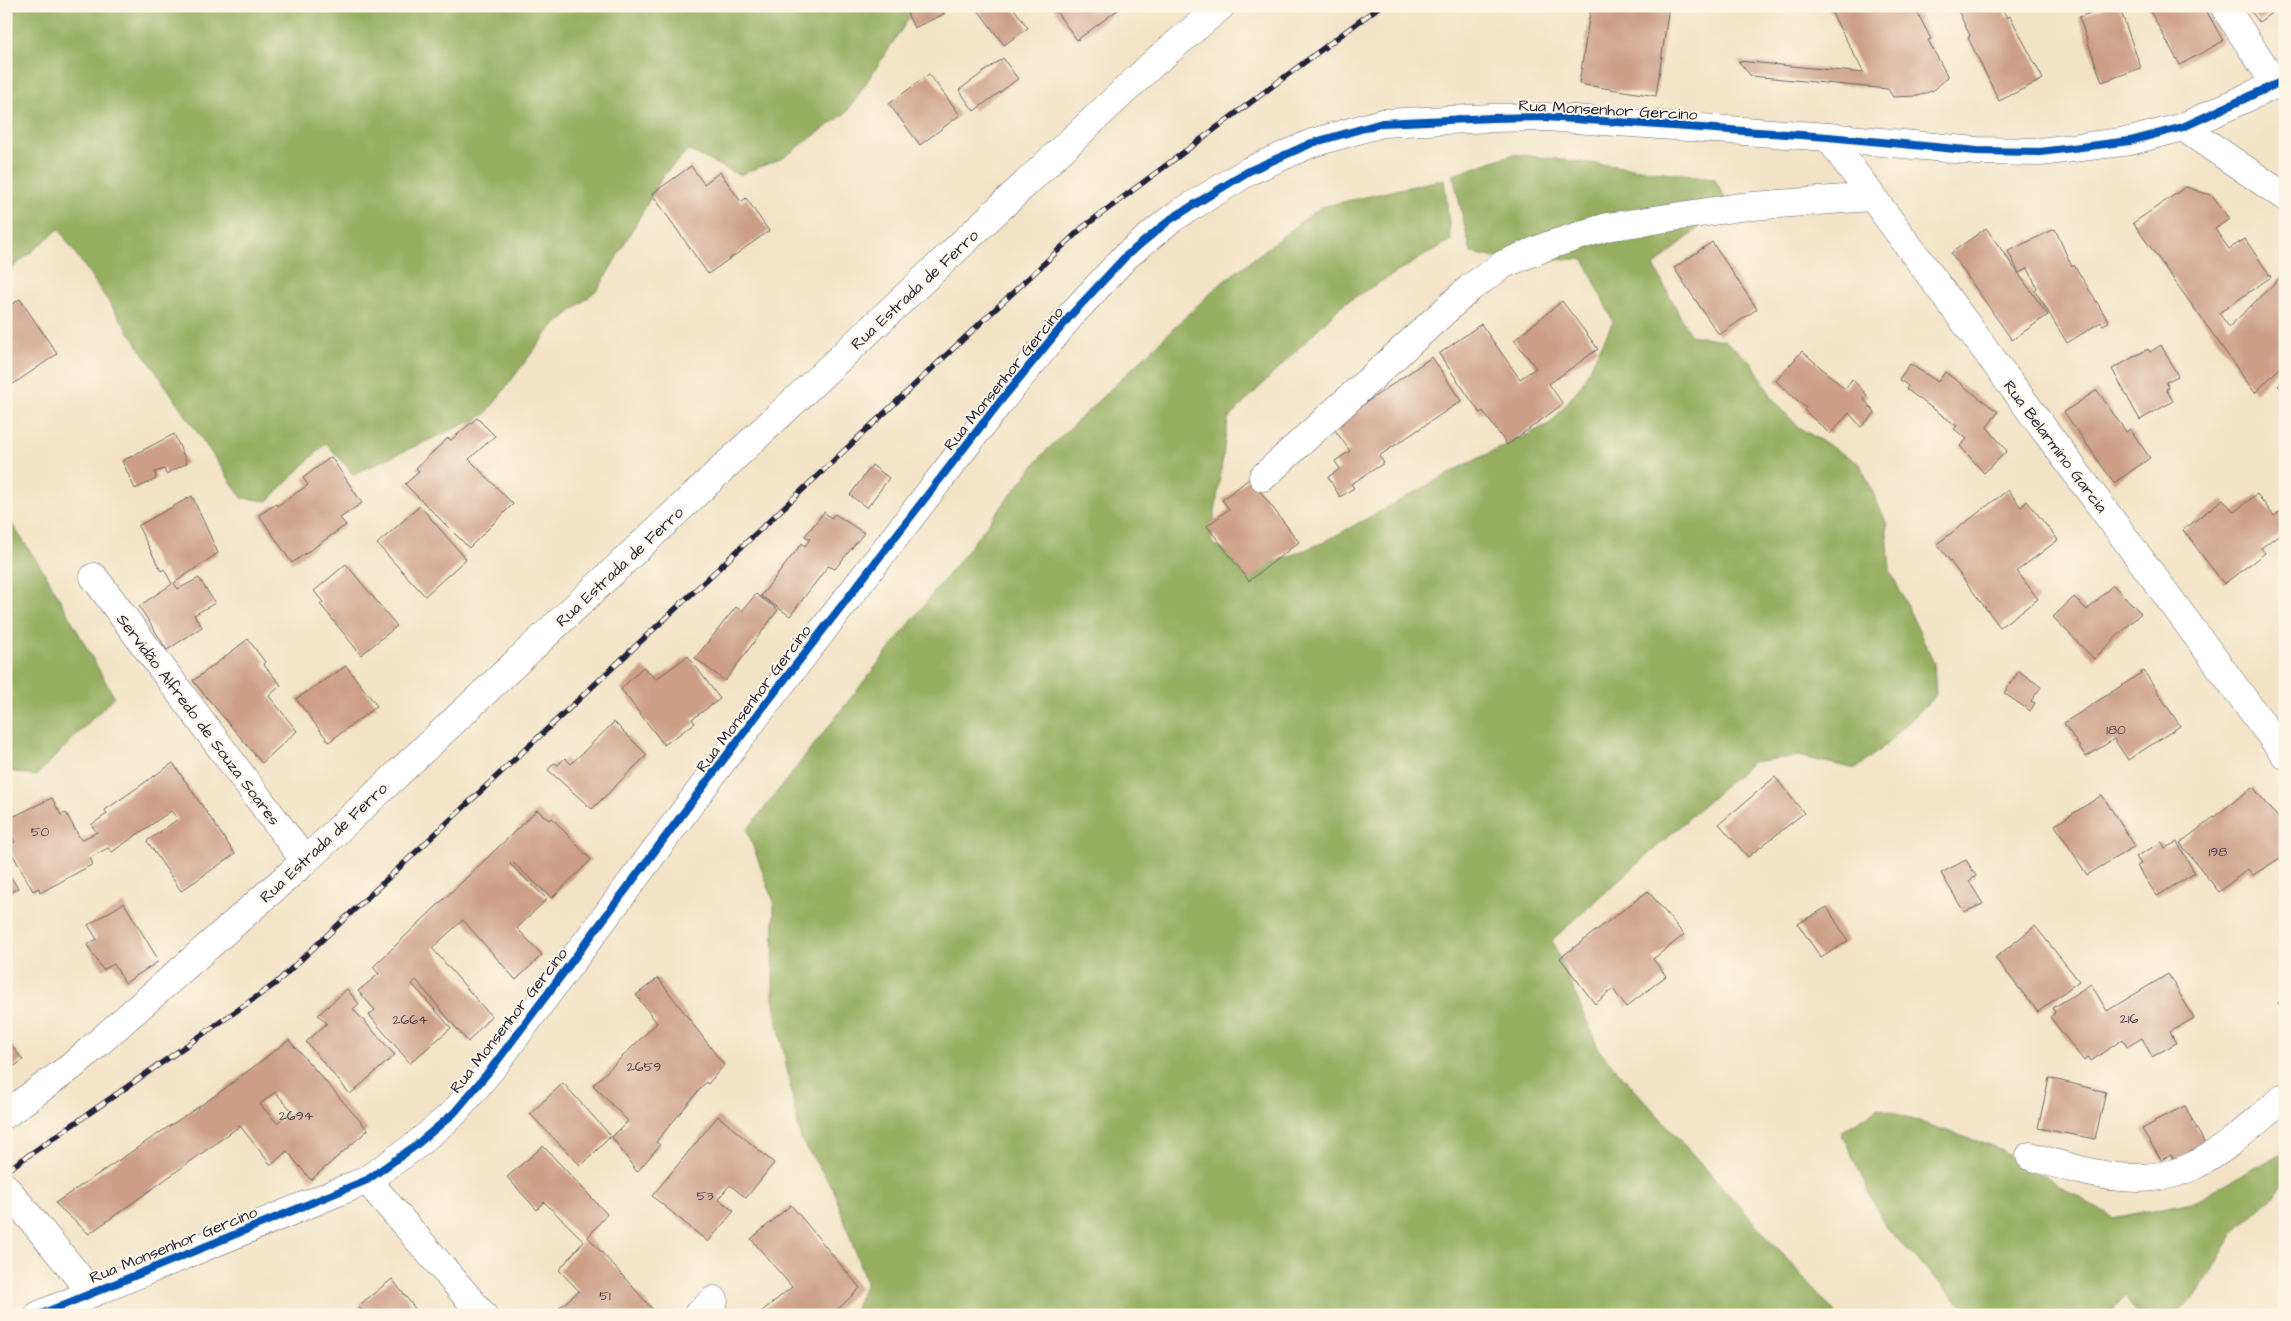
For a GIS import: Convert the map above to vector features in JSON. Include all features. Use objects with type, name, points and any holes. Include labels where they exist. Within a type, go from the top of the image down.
[{"type":"street","name":"Rua Estrada de Ferro","points":[[6,1114],[72,1066],[305,861],[1155,62],[1221,6]]},
{"type":"street","points":[[2224,6],[2280,82]]},
{"type":"street","name":"Rua Monsenhor Gercino","points":[[39,1315],[367,1180],[415,1146],[454,1113],[491,1069],[756,715],[1004,397],[1071,315],[1126,256],[1172,219],[1248,171],[1312,143],[1382,123],[1445,119],[1546,117],[1828,137],[1977,151],[2040,152],[2130,141],[2184,127],[2280,82]]},
{"type":"street","points":[[2184,127],[2285,197]]},
{"type":"street","name":"Rua Belarmino Garcia","points":[[1828,137],[2285,755]]},
{"type":"street","points":[[1263,477],[1470,288],[1504,264],[1550,245],[1607,227],[1740,207],[1872,197]]},
{"type":"street","name":"Servidão Alfredo de Souza Soares","points":[[94,578],[305,861]]},
{"type":"street","points":[[2030,1156],[2085,1172],[2134,1178],[2166,1176],[2198,1164],[2285,1097]]},
{"type":"street","points":[[367,1180],[483,1315]]},
{"type":"street","points":[[6,1188],[91,1292]]},
{"type":"green space","points":[[6,6],[917,6],[847,112],[783,158],[739,175],[688,150],[663,176],[599,288],[550,329],[485,415],[353,474],[326,443],[268,501],[242,498],[59,229],[6,273]]},
{"type":"green space","points":[[1514,154],[1714,178],[1725,199],[1703,224],[1654,266],[1690,335],[1724,340],[1753,364],[1772,398],[1798,427],[1860,464],[1886,522],[1890,570],[1934,663],[1936,695],[1888,743],[1856,769],[1798,756],[1752,762],[1552,940],[1599,1050],[1837,1315],[853,1315],[866,1283],[833,1188],[801,1140],[773,998],[774,902],[747,830],[1043,454],[1218,286],[1321,207],[1444,179],[1451,240],[1343,304],[1228,419],[1211,542],[1255,570],[1322,543],[1463,466],[1551,423],[1582,384],[1613,322],[1584,259],[1511,261],[1471,253],[1453,175]]},
{"type":"green space","points":[[6,515],[48,578],[114,697],[36,776],[6,770]]},
{"type":"green space","points":[[1879,1108],[2000,1149],[2113,1218],[2192,1202],[2285,1151],[2285,1184],[2234,1233],[2196,1297],[2172,1315],[2136,1315],[2125,1294],[2112,1315],[1971,1315],[1886,1228],[1841,1132]]},
{"type":"building","points":[[907,6],[941,6],[944,14],[914,28],[907,13],[910,12]]},
{"type":"building","points":[[975,6],[1012,6],[1028,28],[1004,45]]},
{"type":"building","points":[[1052,6],[1123,6],[1077,40]]},
{"type":"building","points":[[1591,6],[1669,6],[1656,96],[1579,84]]},
{"type":"building","points":[[1828,6],[1914,6],[1931,39],[1928,40],[1948,77],[1934,90],[1918,96],[1893,97],[1888,89],[1751,76],[1738,61],[1864,73]]},
{"type":"building","points":[[1956,6],[2001,6],[2007,18],[2010,16],[2043,79],[1999,101],[1968,38],[1970,36]]},
{"type":"building","points":[[2109,6],[2119,6],[2141,68],[2102,82],[2079,17]]},
{"type":"building","points":[[2147,6],[2204,6],[2223,41],[2180,65]]},
{"type":"building","points":[[2247,6],[2281,6],[2259,22]]},
{"type":"building","points":[[1003,58],[1018,79],[974,111],[959,90]]},
{"type":"building","points":[[929,74],[960,115],[920,145],[889,104]]},
{"type":"building","points":[[691,166],[704,184],[720,172],[741,202],[746,198],[769,231],[708,274],[652,194]]},
{"type":"building","points":[[2186,187],[2213,196],[2229,219],[2215,229],[2229,249],[2245,239],[2271,277],[2219,313],[2229,327],[2285,273],[2285,363],[2255,393],[2133,223]]},
{"type":"building","points":[[1986,228],[2048,315],[2012,340],[1951,253]]},
{"type":"building","points":[[2055,229],[2072,267],[2074,265],[2109,322],[2103,325],[2101,322],[2067,343],[2035,290],[2037,288],[2028,268],[2019,273],[2008,251]]},
{"type":"building","points":[[1712,242],[1757,309],[1719,335],[1674,268]]},
{"type":"building","points":[[20,299],[57,354],[6,389],[6,308]]},
{"type":"building","points":[[1562,301],[1598,349],[1549,384],[1563,404],[1507,445],[1483,411],[1480,413],[1439,354],[1481,324],[1520,379],[1536,368],[1514,340]]},
{"type":"building","points":[[2161,345],[2178,376],[2166,382],[2169,388],[2166,389],[2173,401],[2140,420],[2112,369],[2148,349],[2150,352]]},
{"type":"building","points":[[1802,351],[1845,389],[1852,379],[1867,395],[1864,399],[1875,413],[1861,427],[1849,413],[1830,434],[1804,410],[1806,408],[1776,381]]},
{"type":"building","points":[[1432,357],[1461,401],[1379,456],[1384,463],[1351,484],[1354,488],[1340,497],[1328,477],[1340,469],[1335,461],[1350,451],[1332,426]]},
{"type":"building","points":[[1910,364],[1938,382],[1945,372],[1998,412],[1987,427],[2007,451],[1984,473],[1960,446],[1967,439],[1954,429],[1957,426],[1906,389],[1908,386],[1899,379]]},
{"type":"building","points":[[2285,378],[2285,392],[2278,386]]},
{"type":"building","points":[[2097,390],[2126,432],[2130,429],[2150,458],[2114,483],[2064,412]]},
{"type":"building","points":[[477,418],[495,436],[469,459],[513,504],[469,548],[405,484],[419,472],[416,468],[448,438],[451,440]]},
{"type":"building","points":[[174,434],[187,463],[166,474],[164,469],[155,472],[156,479],[135,489],[122,461]]},
{"type":"building","points":[[331,457],[362,503],[340,518],[346,525],[292,563],[259,515],[276,504],[277,506],[308,485],[303,478]]},
{"type":"building","points":[[872,465],[889,478],[867,508],[850,495]]},
{"type":"building","points":[[1250,478],[1299,542],[1249,581],[1207,526],[1229,509],[1222,500]]},
{"type":"building","points":[[2008,490],[2021,507],[2027,501],[2058,540],[2017,571],[2038,599],[2000,627],[1937,544]]},
{"type":"building","points":[[2257,494],[2274,516],[2285,508],[2285,530],[2261,548],[2265,553],[2224,584],[2183,530],[2223,499],[2234,512]]},
{"type":"building","points":[[192,496],[218,553],[174,583],[178,589],[199,578],[215,603],[194,615],[202,627],[167,650],[139,606],[172,584],[164,569],[161,571],[138,526]]},
{"type":"building","points":[[420,506],[466,559],[425,596],[377,544]]},
{"type":"building","points":[[824,512],[831,518],[835,514],[864,533],[835,569],[828,566],[790,616],[761,596],[802,543],[805,546],[810,539],[805,536]]},
{"type":"building","points":[[346,564],[397,626],[361,655],[320,604],[323,602],[314,591]]},
{"type":"building","points":[[2113,585],[2141,613],[2094,659],[2053,617],[2074,597],[2087,610]]},
{"type":"building","points":[[756,594],[778,610],[725,681],[695,658],[736,607],[742,611]]},
{"type":"building","points":[[248,639],[265,662],[263,664],[281,685],[269,696],[297,731],[262,763],[193,681]]},
{"type":"building","points":[[688,656],[720,699],[692,719],[695,723],[664,745],[621,689],[643,667],[656,679]]},
{"type":"building","points":[[346,666],[377,706],[329,742],[296,699]]},
{"type":"building","points":[[2019,671],[2041,687],[2031,701],[2035,703],[2030,711],[2004,693]]},
{"type":"building","points":[[2144,671],[2180,726],[2128,760],[2114,739],[2086,757],[2064,723]]},
{"type":"building","points":[[614,722],[647,755],[592,809],[548,770],[554,763],[558,765],[565,758],[571,764]]},
{"type":"building","points":[[173,763],[235,854],[181,891],[147,841],[178,819],[171,811],[112,852],[108,848],[90,858],[93,864],[40,893],[39,888],[33,891],[8,846],[15,842],[6,827],[6,820],[52,798],[61,815],[66,813],[81,840],[97,832],[91,825],[107,814],[105,810]]},
{"type":"building","points":[[1775,777],[1804,813],[1748,857],[1719,824]]},
{"type":"building","points":[[2253,787],[2285,826],[2285,855],[2253,875],[2248,869],[2219,892],[2180,843]]},
{"type":"building","points":[[2102,795],[2135,846],[2087,875],[2055,825]]},
{"type":"building","points":[[537,810],[549,820],[552,818],[591,860],[552,898],[512,862],[510,864],[547,899],[517,928],[542,955],[516,980],[463,920],[432,948],[491,1016],[468,1042],[416,980],[412,984],[451,1028],[410,1063],[369,1015],[375,1010],[358,991],[379,974],[373,967]]},
{"type":"building","points":[[2162,842],[2165,848],[2177,842],[2195,873],[2157,896],[2137,866],[2141,864],[2136,857]]},
{"type":"building","points":[[1966,860],[1976,876],[1969,881],[1983,904],[1964,912],[1941,873]]},
{"type":"building","points":[[6,870],[18,888],[6,895]]},
{"type":"building","points":[[1648,891],[1684,935],[1653,959],[1666,976],[1626,1007],[1613,989],[1595,1004],[1560,958]]},
{"type":"building","points":[[124,903],[159,961],[125,983],[114,964],[103,970],[87,945],[97,939],[88,925]]},
{"type":"building","points":[[1827,907],[1848,941],[1821,958],[1798,924]]},
{"type":"building","points":[[2035,926],[2079,981],[2038,1012],[1995,958]]},
{"type":"building","points":[[2168,974],[2194,1018],[2170,1032],[2176,1043],[2152,1057],[2142,1038],[2127,1047],[2123,1039],[2091,1061],[2089,1057],[2084,1061],[2050,1017],[2055,1013],[2053,1008],[2091,984],[2107,1011]]},
{"type":"building","points":[[658,978],[724,1065],[708,1084],[706,1082],[656,1142],[660,1145],[637,1172],[612,1137],[628,1121],[593,1085],[657,1023],[636,995]]},
{"type":"building","points":[[347,989],[359,1004],[353,1009],[395,1055],[350,1094],[306,1042],[327,1023],[318,1015]]},
{"type":"building","points":[[2285,998],[2285,1011],[2278,1003]]},
{"type":"building","points":[[6,1038],[23,1060],[6,1072]]},
{"type":"building","points":[[289,1040],[368,1130],[311,1180],[287,1151],[271,1165],[240,1126],[89,1234],[55,1203],[216,1095]],"holes":[[[275,1092],[292,1111],[277,1123],[260,1104]]]},
{"type":"building","points":[[2049,1078],[2106,1092],[2095,1139],[2038,1128]]},
{"type":"building","points":[[563,1083],[611,1136],[581,1166],[530,1114]]},
{"type":"building","points":[[2185,1106],[2207,1148],[2176,1164],[2171,1155],[2161,1160],[2142,1129]]},
{"type":"building","points":[[718,1116],[774,1163],[746,1198],[730,1185],[718,1199],[734,1211],[708,1242],[652,1196]]},
{"type":"building","points":[[543,1146],[607,1214],[588,1237],[655,1312],[653,1315],[551,1315],[579,1291],[559,1270],[584,1241],[544,1202],[537,1210],[507,1177]]},
{"type":"building","points":[[791,1205],[860,1288],[832,1315],[765,1315],[762,1311],[792,1287],[751,1239]]},
{"type":"building","points":[[392,1279],[420,1315],[365,1315],[358,1306]]},
{"type":"railway","points":[[6,1171],[275,984],[1082,228],[1380,6]]},
{"type":"cycle path","points":[[39,1315],[367,1180],[415,1146],[454,1113],[491,1069],[757,715],[998,404],[1071,315],[1126,256],[1171,219],[1249,171],[1312,143],[1382,123],[1492,118],[1546,117],[1828,137],[1977,151],[2040,152],[2130,141],[2183,127],[2285,80]]}]
